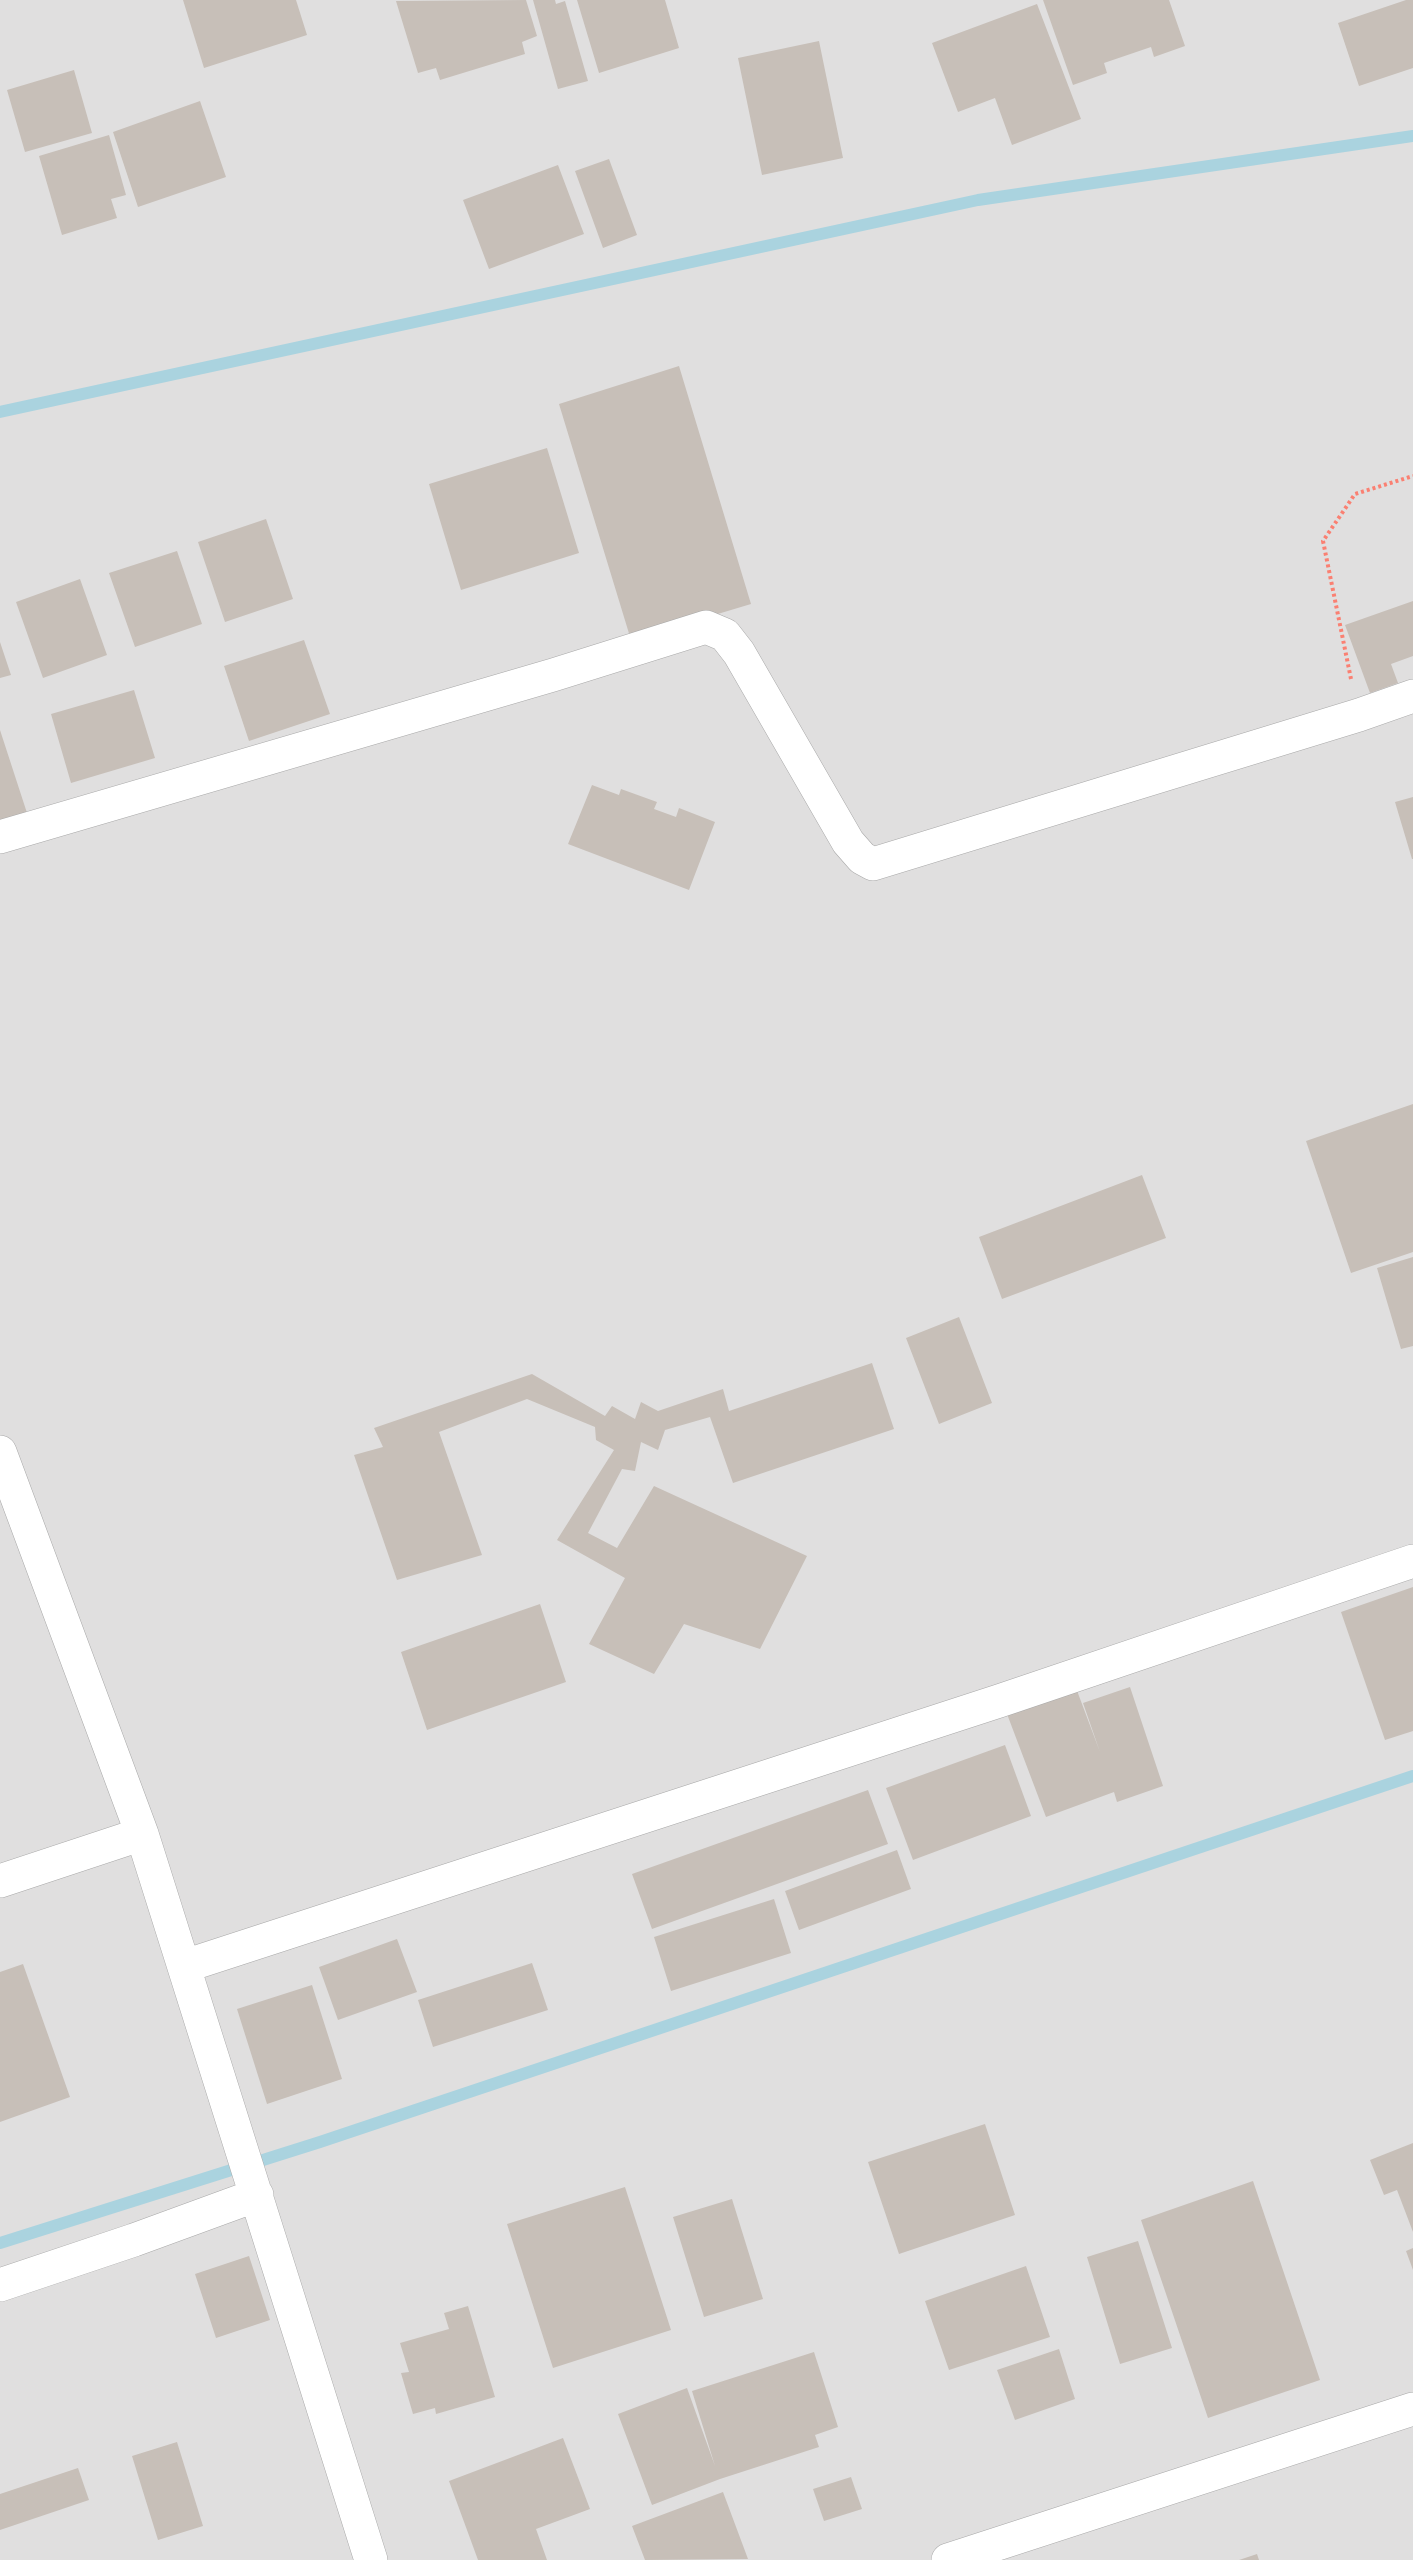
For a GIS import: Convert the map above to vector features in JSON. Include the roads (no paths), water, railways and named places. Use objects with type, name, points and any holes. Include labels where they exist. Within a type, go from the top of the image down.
[{"type":"street","points":[[0,837],[553,675],[706,627],[724,635],[739,653],[848,842],[862,858],[873,864],[1359,715],[1413,696]]},
{"type":"street","points":[[0,1452],[142,1834],[371,2560]]},
{"type":"street","points":[[185,1966],[999,1701],[1413,1561]]},
{"type":"street","points":[[0,1881],[142,1834]]},
{"type":"street","points":[[0,2285],[134,2240],[256,2195]]},
{"type":"street","points":[[948,2560],[1413,2409]]},
{"type":"waterway","points":[[0,412],[978,200],[1413,136]]},
{"type":"waterway","points":[[0,2243],[320,2142],[1413,1776]]}]
